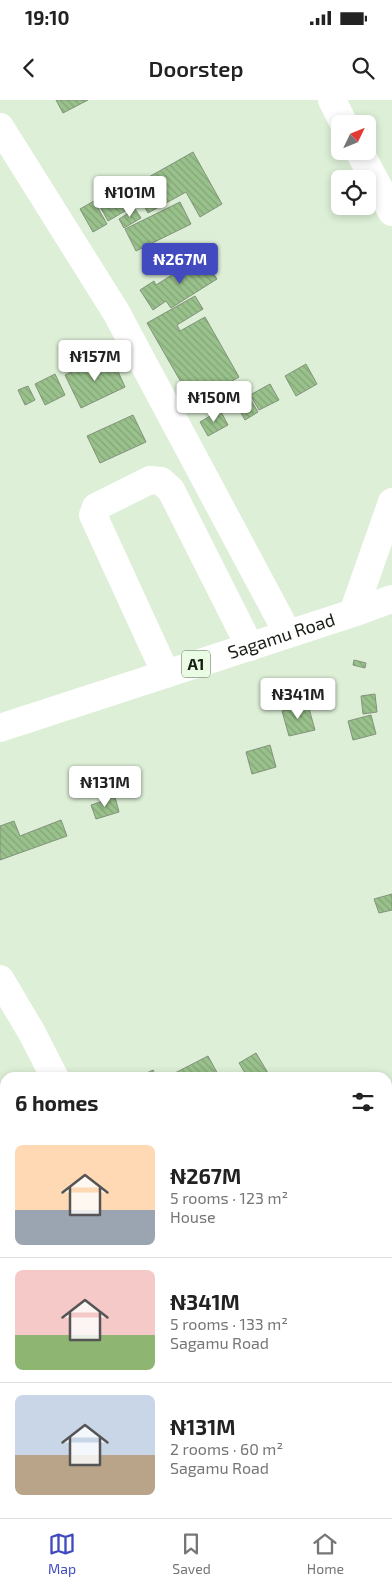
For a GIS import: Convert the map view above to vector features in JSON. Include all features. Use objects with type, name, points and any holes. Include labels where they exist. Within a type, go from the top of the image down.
[{"type":"main road","points":[[332,100],[340,115]]},
{"type":"main road","points":[[0,127],[116,312],[288,634]]},
{"type":"main road","points":[[364,160],[392,212]]},
{"type":"main road","points":[[166,674],[93,515],[96,507],[150,480],[161,481],[171,490],[250,646]]},
{"type":"main road","points":[[353,613],[392,502]]},
{"type":"main road","points":[[353,613],[392,515]]},
{"type":"main road","name":"Sagamu Road","points":[[0,728],[392,599]]},
{"type":"main road","points":[[0,979],[32,1033],[52,1072]]},
{"type":"building","points":[[56,100],[88,100],[63,113]]},
{"type":"building","points":[[193,152],[222,204],[200,217],[186,192],[148,213],[133,186]]},
{"type":"building","points":[[126,185],[137,204],[108,221],[97,201]]},
{"type":"building","points":[[94,201],[107,224],[93,232],[80,209]]},
{"type":"building","points":[[180,202],[191,224],[136,251],[125,229]]},
{"type":"building","points":[[135,209],[141,218],[124,228],[119,219]]},
{"type":"building","points":[[202,256],[217,279],[171,308],[166,301],[153,310],[140,290],[154,281],[156,285]]},
{"type":"building","points":[[195,296],[203,309],[177,325],[180,331],[205,317],[239,377],[193,403],[147,323]]},
{"type":"building","points":[[102,358],[104,362],[112,358],[125,387],[81,408],[65,375]]},
{"type":"building","points":[[306,364],[317,384],[296,396],[285,376]]},
{"type":"building","points":[[55,374],[65,395],[45,405],[35,384]]},
{"type":"building","points":[[270,384],[279,400],[259,410],[250,395]]},
{"type":"building","points":[[28,386],[35,400],[25,405],[18,390]]},
{"type":"building","points":[[249,397],[258,412],[245,420],[236,404]]},
{"type":"building","points":[[213,398],[217,404],[202,412],[199,406]]},
{"type":"building","points":[[220,410],[228,425],[208,436],[200,422]]},
{"type":"building","points":[[133,415],[146,442],[100,463],[87,436]]},
{"type":"building","points":[[354,660],[366,663],[365,668],[353,665]]},
{"type":"building","points":[[375,694],[377,712],[363,714],[361,696]]},
{"type":"building","points":[[308,705],[315,730],[289,736],[282,711]]},
{"type":"building","points":[[371,715],[376,734],[353,740],[348,721]]},
{"type":"building","points":[[270,745],[276,767],[252,774],[246,752]]},
{"type":"building","points":[[115,797],[119,812],[96,819],[91,805]]},
{"type":"building","points":[[61,820],[67,836],[0,860],[0,826],[14,821],[20,836]]},
{"type":"building","points":[[392,894],[392,910],[379,913],[374,899]]},
{"type":"building","points":[[256,1053],[267,1072],[244,1072],[239,1063]]},
{"type":"building","points":[[208,1056],[217,1072],[177,1072]]}]
